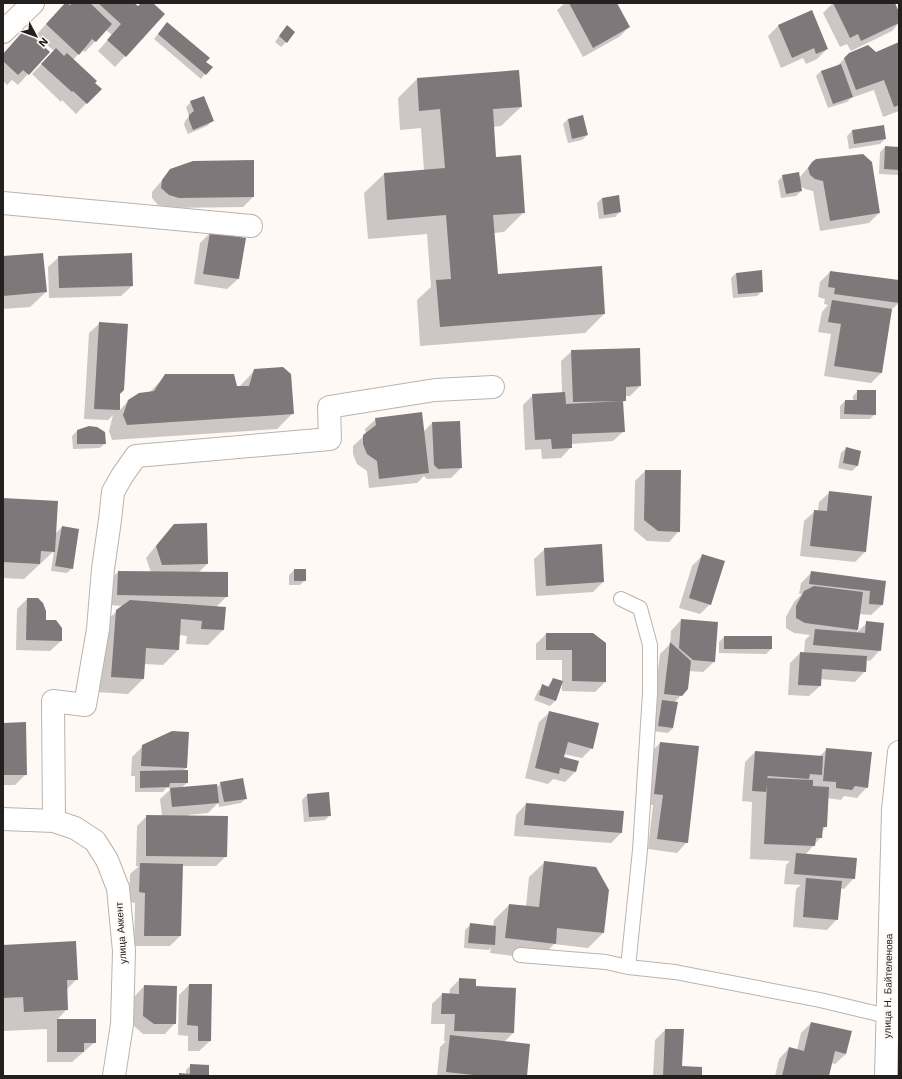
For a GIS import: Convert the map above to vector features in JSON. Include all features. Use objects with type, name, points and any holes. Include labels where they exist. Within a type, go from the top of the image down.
[{"type":"street","points":[[3,32],[33,3]]},
{"type":"street","points":[[3,203],[251,226]]},
{"type":"street","points":[[54,820],[53,701],[85,705],[98,629],[102,569],[113,492],[136,456],[330,439],[329,407],[435,390],[493,387]]},
{"type":"street","name":"улица Н. Байтеленова","points":[[886,1076],[893,810],[899,752]]},
{"type":"street","name":"улица Аккент","points":[[3,819],[54,820],[75,828],[94,841],[107,860],[118,888],[124,951],[122,1024],[114,1076]]},
{"type":"lane","points":[[621,600],[640,608],[650,645],[650,693],[640,850],[628,967]]},
{"type":"lane","points":[[520,955],[606,962],[628,967],[682,974],[820,1000],[887,1016]]},
{"type":"building","points":[[65,3],[70,5],[72,3],[90,3],[112,24],[96,42],[92,39],[79,55],[46,24]]},
{"type":"building","points":[[98,3],[134,3],[138,6],[141,3],[153,3],[165,14],[126,57],[107,40],[121,24]]},
{"type":"building","points":[[569,3],[617,3],[630,27],[593,48]]},
{"type":"building","points":[[833,3],[895,3],[899,12],[899,23],[861,41],[858,34],[850,38]]},
{"type":"building","points":[[812,10],[828,49],[816,54],[814,48],[792,58],[778,25]]},
{"type":"building","points":[[167,22],[210,58],[206,62],[213,67],[206,75],[158,34]]},
{"type":"building","points":[[287,25],[295,32],[287,43],[279,36]]},
{"type":"building","points":[[25,29],[50,52],[29,75],[23,70],[18,75],[3,61],[3,54]]},
{"type":"building","points":[[899,42],[899,105],[894,107],[884,80],[856,90],[844,58],[849,53],[868,45],[876,52]]},
{"type":"building","points":[[56,48],[64,56],[67,53],[97,81],[95,83],[102,89],[87,104],[41,64]]},
{"type":"building","points":[[841,64],[853,97],[833,104],[821,71]]},
{"type":"building","points":[[519,70],[522,107],[493,109],[496,157],[521,155],[525,213],[493,215],[498,274],[602,266],[605,314],[440,327],[436,280],[451,279],[446,215],[387,220],[384,173],[445,168],[440,109],[419,111],[417,78]]},
{"type":"building","points":[[204,96],[214,121],[193,130],[189,120],[189,115],[194,111],[190,101]]},
{"type":"building","points":[[583,115],[588,135],[572,139],[568,119]]},
{"type":"building","points":[[884,125],[886,139],[854,144],[852,130]]},
{"type":"building","points":[[885,146],[899,147],[899,170],[884,169]]},
{"type":"building","points":[[863,154],[872,162],[880,213],[830,221],[823,181],[815,179],[810,175],[808,168],[816,159]]},
{"type":"building","points":[[254,160],[254,197],[179,198],[169,195],[161,188],[162,180],[170,169],[193,161]]},
{"type":"building","points":[[799,172],[802,191],[786,194],[782,175]]},
{"type":"building","points":[[619,195],[621,212],[604,215],[602,198]]},
{"type":"building","points":[[210,232],[246,238],[239,279],[203,274]]},
{"type":"building","points":[[43,253],[47,292],[3,296],[3,256]]},
{"type":"building","points":[[132,253],[133,286],[59,288],[58,256]]},
{"type":"building","points":[[762,270],[763,292],[738,294],[736,273]]},
{"type":"building","points":[[830,271],[899,280],[899,303],[834,294],[835,288],[828,287]]},
{"type":"building","points":[[832,300],[892,309],[882,373],[834,366],[841,324],[828,322]]},
{"type":"building","points":[[99,322],[128,324],[124,390],[120,394],[120,410],[94,409]]},
{"type":"building","points":[[640,348],[641,386],[626,387],[626,401],[573,402],[571,350]]},
{"type":"building","points":[[283,367],[291,374],[294,414],[127,425],[123,415],[128,400],[139,393],[154,391],[165,374],[234,374],[237,386],[249,386],[254,369]]},
{"type":"building","points":[[857,390],[876,390],[876,415],[844,414],[845,400],[857,400]]},
{"type":"building","points":[[565,392],[566,404],[623,401],[625,432],[572,434],[572,448],[552,449],[551,439],[535,440],[532,394]]},
{"type":"building","points":[[422,412],[429,473],[379,479],[377,461],[367,454],[363,444],[363,435],[376,425],[375,418]]},
{"type":"building","points":[[460,421],[462,468],[438,469],[434,465],[432,422]]},
{"type":"building","points":[[89,426],[97,427],[105,432],[106,444],[77,444],[77,430]]},
{"type":"building","points":[[846,447],[861,451],[858,466],[843,463]]},
{"type":"building","points":[[645,470],[681,470],[680,532],[658,531],[644,520]]},
{"type":"building","points":[[829,491],[872,496],[866,552],[810,546],[814,510],[827,511]]},
{"type":"building","points":[[3,498],[58,501],[55,552],[41,551],[40,564],[3,562]]},
{"type":"building","points":[[207,523],[208,564],[162,565],[156,546],[174,524]]},
{"type":"building","points":[[62,526],[79,529],[73,569],[55,566]]},
{"type":"building","points":[[602,544],[604,582],[546,586],[544,548]]},
{"type":"building","points":[[702,554],[725,561],[711,605],[689,598]]},
{"type":"building","points":[[294,569],[306,569],[306,581],[294,581]]},
{"type":"building","points":[[118,571],[228,572],[228,597],[117,595]]},
{"type":"building","points":[[811,571],[886,581],[883,605],[869,604],[870,591],[809,584]]},
{"type":"building","points":[[814,586],[863,592],[858,630],[805,623],[796,618],[796,606],[804,591]]},
{"type":"building","points":[[27,598],[38,598],[43,603],[46,611],[46,620],[56,620],[62,628],[62,641],[26,640]]},
{"type":"building","points":[[130,600],[226,607],[224,630],[201,629],[202,621],[181,619],[179,650],[146,648],[144,679],[111,677],[116,610]]},
{"type":"building","points":[[681,619],[718,622],[715,662],[693,660],[679,648]]},
{"type":"building","points":[[866,621],[884,623],[881,651],[813,645],[815,629],[865,633]]},
{"type":"building","points":[[546,633],[593,633],[606,643],[606,682],[572,681],[572,650],[546,650]]},
{"type":"building","points":[[724,636],[772,636],[772,649],[724,649]]},
{"type":"building","points":[[670,642],[691,661],[688,689],[682,696],[664,694]]},
{"type":"building","points":[[800,652],[867,656],[866,672],[822,669],[821,686],[798,685]]},
{"type":"building","points":[[553,678],[563,681],[556,701],[539,695],[542,684],[549,687]]},
{"type":"building","points":[[662,700],[678,702],[673,728],[658,726]]},
{"type":"building","points":[[549,711],[599,723],[593,749],[568,742],[564,757],[579,761],[576,772],[560,768],[559,774],[535,768]]},
{"type":"building","points":[[26,722],[27,775],[3,775],[3,723]]},
{"type":"building","points":[[172,731],[189,732],[187,768],[141,766],[142,745]]},
{"type":"building","points":[[660,742],[699,746],[688,843],[657,839],[663,795],[654,794]]},
{"type":"building","points":[[826,748],[872,752],[868,788],[855,786],[852,790],[836,788],[836,782],[823,781]]},
{"type":"building","points":[[755,751],[823,756],[822,775],[810,774],[809,779],[768,776],[767,778],[813,780],[813,786],[829,787],[827,827],[823,827],[822,838],[816,838],[815,846],[764,844],[767,785],[766,792],[752,791]]},
{"type":"building","points":[[188,770],[188,783],[170,783],[169,787],[140,788],[140,771]]},
{"type":"building","points":[[243,778],[247,799],[224,802],[220,782]]},
{"type":"building","points":[[217,784],[219,803],[172,807],[170,788]]},
{"type":"building","points":[[329,792],[331,816],[309,817],[307,794]]},
{"type":"building","points":[[526,803],[624,811],[622,833],[524,825]]},
{"type":"building","points":[[146,815],[228,816],[227,857],[146,856]]},
{"type":"building","points":[[796,853],[857,858],[855,879],[794,874]]},
{"type":"building","points":[[544,861],[596,867],[609,890],[604,933],[557,928],[556,944],[505,938],[509,904],[539,907]]},
{"type":"building","points":[[140,863],[183,864],[181,936],[144,936],[145,893],[139,892]]},
{"type":"building","points":[[806,878],[842,881],[838,920],[803,917]]},
{"type":"building","points":[[470,923],[496,926],[495,945],[468,943]]},
{"type":"building","points":[[76,941],[78,980],[67,980],[68,1010],[24,1012],[23,997],[3,998],[3,945]]},
{"type":"building","points":[[459,978],[476,979],[476,986],[516,988],[514,1033],[454,1031],[455,1014],[441,1014],[442,993],[459,994]]},
{"type":"building","points":[[189,984],[212,984],[211,1041],[198,1041],[198,1026],[187,1025]]},
{"type":"building","points":[[144,985],[177,986],[176,1024],[154,1024],[143,1016]]},
{"type":"building","points":[[57,1019],[96,1019],[96,1043],[84,1043],[84,1052],[57,1052]]},
{"type":"building","points":[[811,1022],[852,1031],[846,1054],[835,1051],[829,1076],[782,1076],[789,1047],[804,1051]]},
{"type":"building","points":[[665,1029],[684,1029],[682,1066],[702,1067],[702,1076],[663,1076]]},
{"type":"building","points":[[450,1035],[530,1044],[527,1076],[483,1076],[446,1072]]},
{"type":"building","points":[[190,1064],[209,1065],[209,1076],[179,1076],[179,1073],[190,1074]]}]
